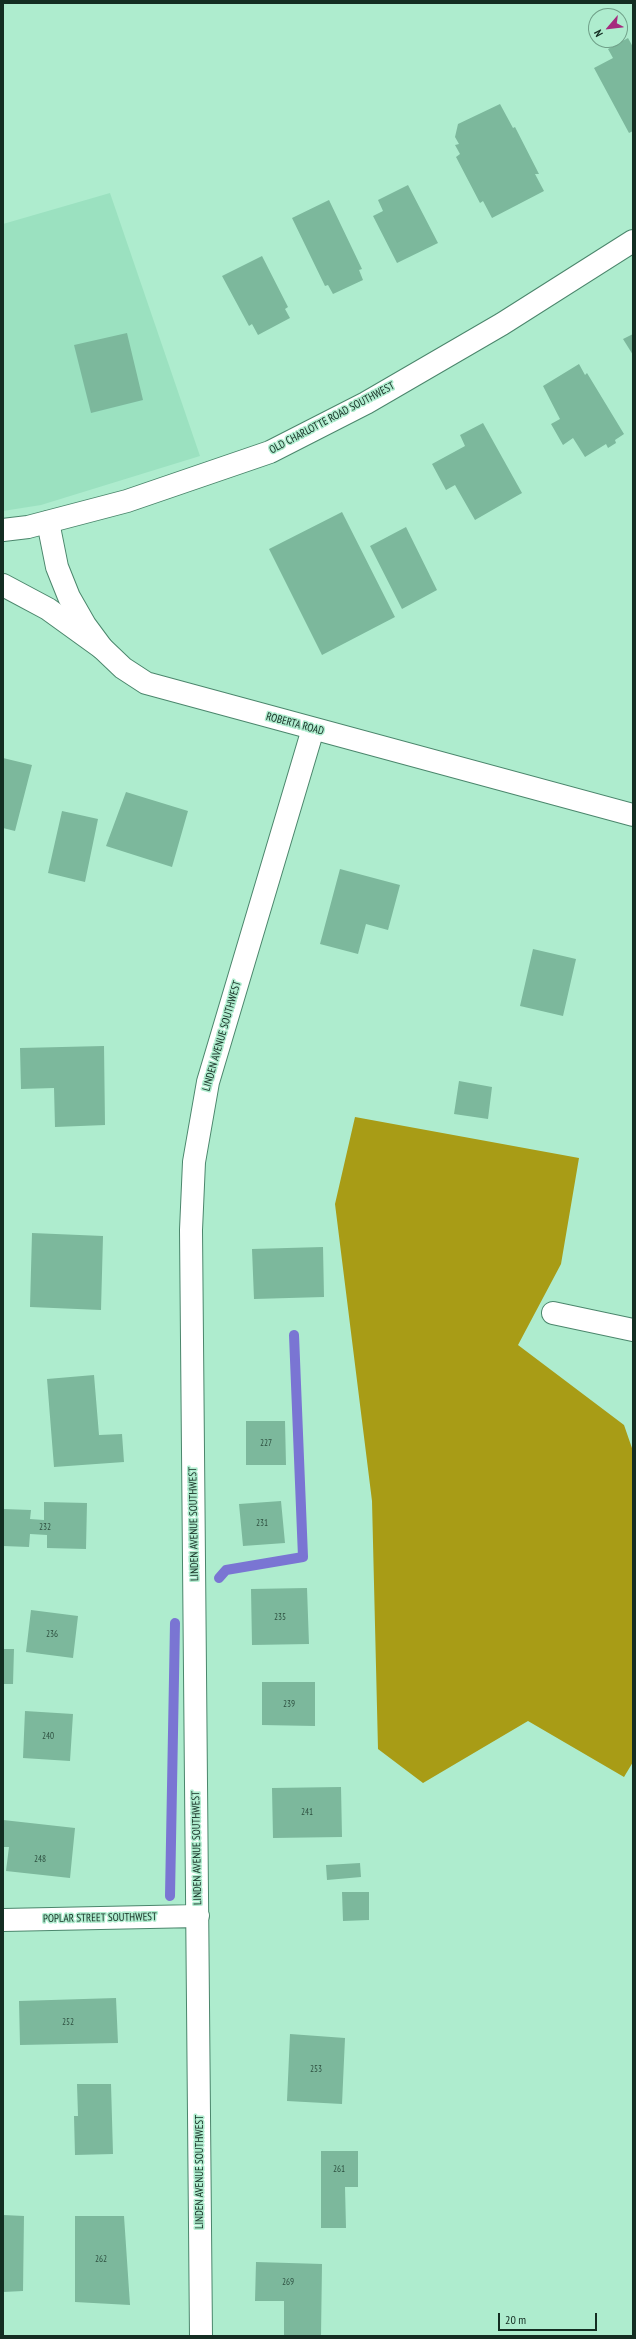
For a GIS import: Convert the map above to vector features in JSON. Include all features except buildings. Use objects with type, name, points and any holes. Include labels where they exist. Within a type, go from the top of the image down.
[{"type":"street","name":"OLD CHARLOTTE ROAD SOUTHWEST","points":[[3,530],[48,522],[127,501],[270,452],[380,395],[502,324],[633,241]]},
{"type":"street","name":"ROBERTA ROAD","points":[[48,522],[57,566],[69,597],[85,625],[102,648],[123,668],[146,683],[633,815]]},
{"type":"street","points":[[3,585],[48,609],[102,648]]},
{"type":"street","name":"LINDEN AVENUE SOUTHWEST","points":[[202,2336],[190,1230],[194,1162],[208,1082],[313,729]]},
{"type":"street","points":[[553,1312],[633,1330]]},
{"type":"street","name":"POPLAR STREET SOUTHWEST","points":[[3,1920],[198,1916]]},
{"type":"shaded area","points":[[110,193],[200,456],[41,505],[3,511],[3,224]]},
{"type":"shaded area","points":[[355,1117],[579,1158],[561,1264],[518,1345],[624,1425],[633,1451],[633,1762],[624,1777],[528,1721],[423,1783],[378,1749],[372,1501],[335,1204]]},
{"type":"waterway","points":[[219,1578],[226,1570],[303,1557],[294,1335]]},
{"type":"waterway","points":[[170,1896],[175,1623]]}]
